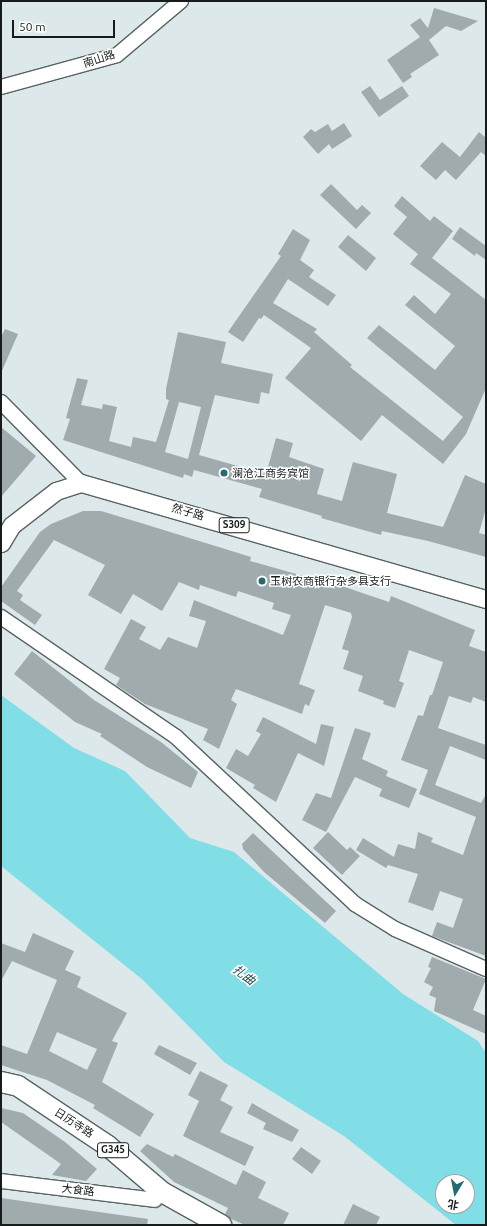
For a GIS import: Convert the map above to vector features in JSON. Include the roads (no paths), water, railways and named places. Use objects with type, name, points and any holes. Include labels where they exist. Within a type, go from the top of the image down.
[{"type":"highway","name":"日历寺路","points":[[1,1082],[18,1086],[108,1146],[162,1192],[221,1225]]},
{"type":"highway","name":"日历寺路","points":[[1,1092],[15,1095],[102,1157],[155,1200],[198,1225]]},
{"type":"main road","points":[[1,543],[12,525],[56,492],[81,483]]},
{"type":"main road","name":"然子路","points":[[81,483],[486,599]]},
{"type":"street","name":"南山路","points":[[1,87],[117,55],[181,1]]},
{"type":"street","points":[[1,402],[81,483]]},
{"type":"street","points":[[1,617],[176,737],[355,904],[395,929],[486,969]]},
{"type":"street","name":"大食路","points":[[1,1181],[155,1200]]},
{"type":"water","name":"扎曲","points":[[1,695],[74,748],[125,771],[190,838],[234,852],[403,994],[478,1041],[486,1053],[486,1225],[456,1225],[442,1214],[475,1214],[475,1174],[435,1174],[435,1208],[344,1136],[224,1062],[143,980],[1,866]]},
{"type":"place","name":"澜沧江商务宾馆","points":[[224,473]]},
{"type":"place","name":"玉树农商银行杂多县支行","points":[[262,581]]}]
